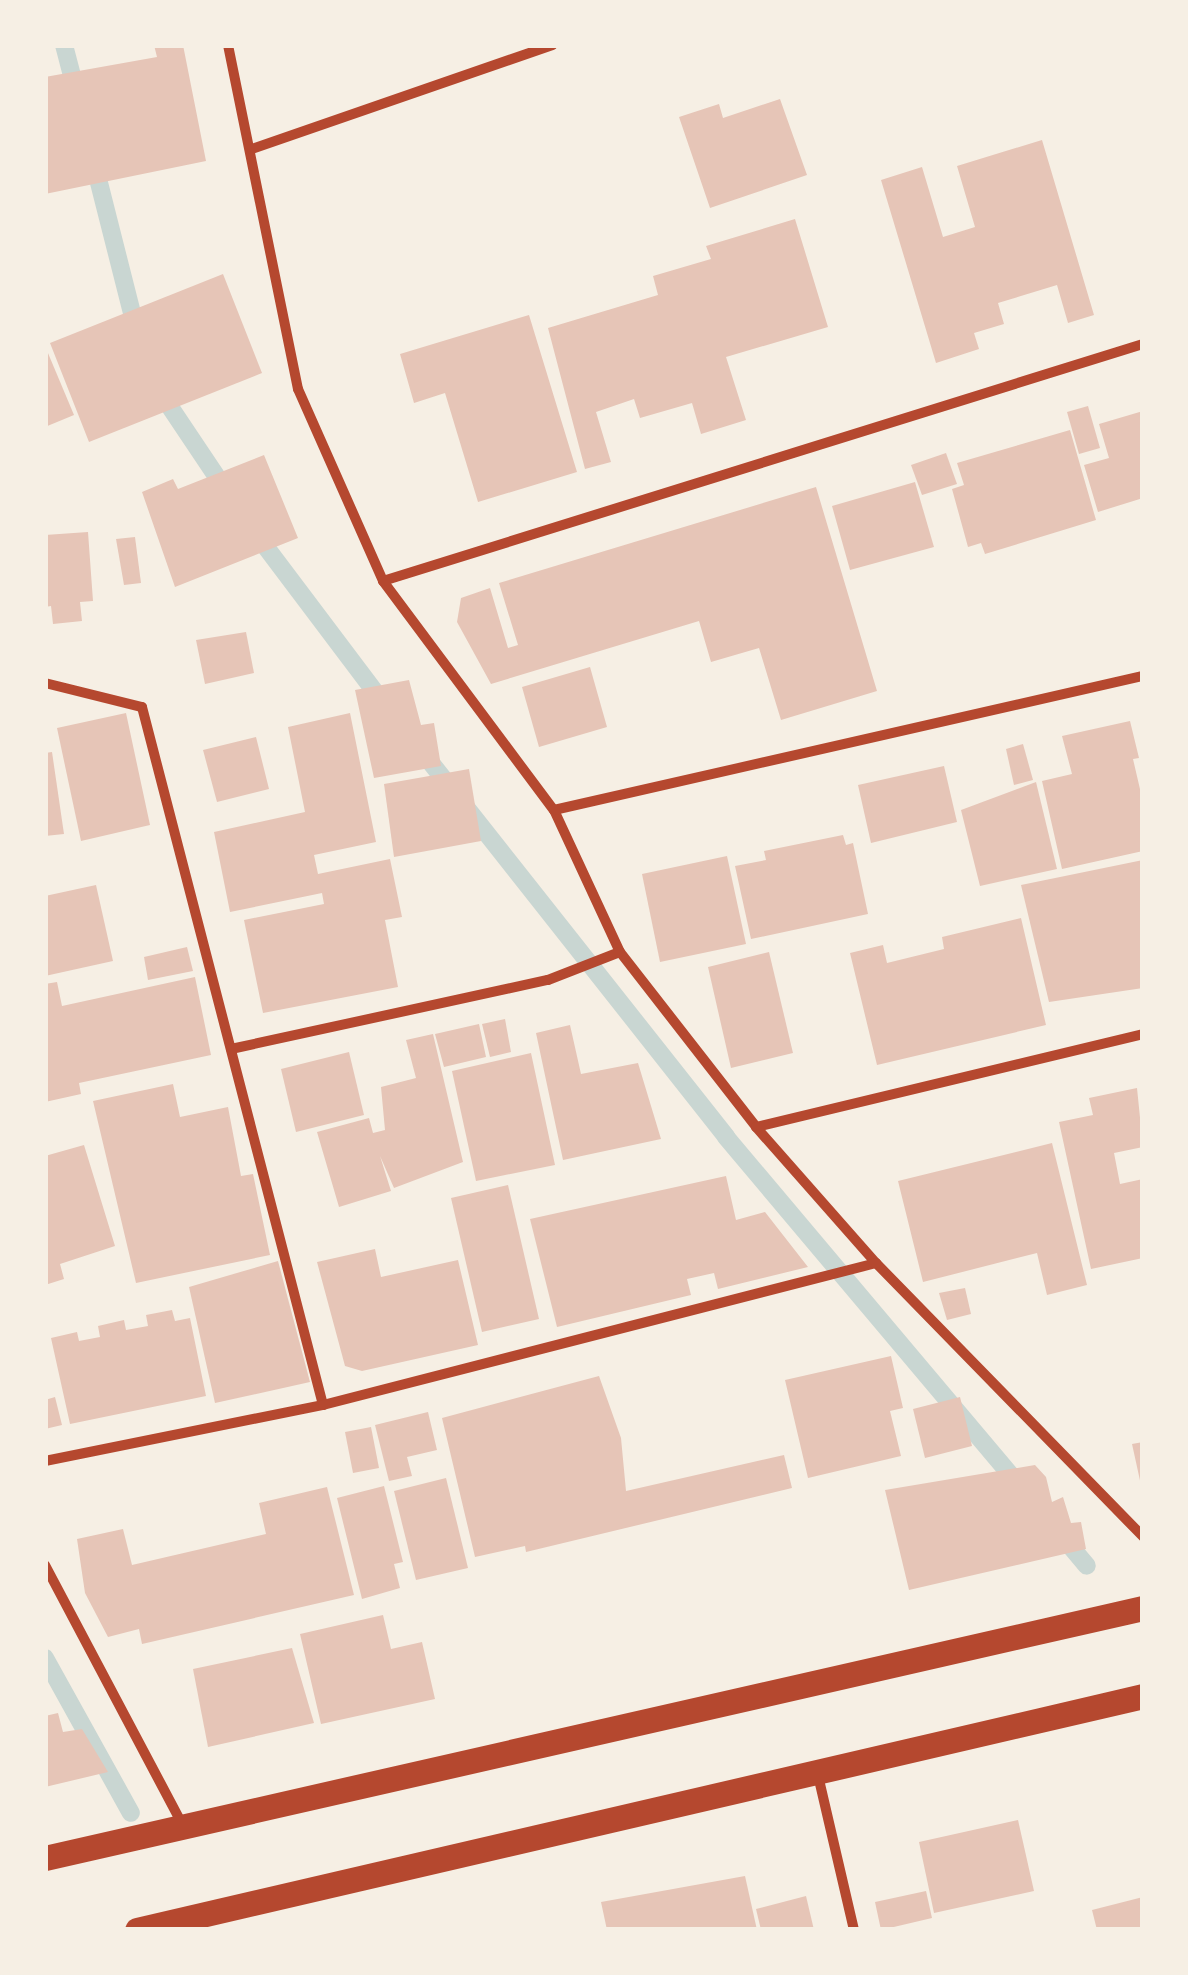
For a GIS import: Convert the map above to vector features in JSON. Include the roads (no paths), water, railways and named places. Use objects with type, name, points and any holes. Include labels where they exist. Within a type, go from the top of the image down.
[{"type":"main road","points":[[45,1858],[1143,1608]]},
{"type":"main road","points":[[137,1930],[1143,1696]]},
{"type":"street","points":[[228,45],[298,389],[383,581],[554,810],[620,952],[756,1127],[876,1263],[1143,1537]]},
{"type":"street","points":[[252,149],[552,45]]},
{"type":"street","points":[[383,581],[1143,344]]},
{"type":"street","points":[[554,810],[1143,676]]},
{"type":"street","points":[[45,683],[142,706],[323,1405]]},
{"type":"street","points":[[231,1049],[548,980],[620,952]]},
{"type":"street","points":[[756,1127],[1143,1034]]},
{"type":"street","points":[[45,1462],[323,1405],[876,1263]]},
{"type":"street","points":[[45,1565],[184,1828]]},
{"type":"street","points":[[818,1772],[854,1930]]},
{"type":"waterway","points":[[64,45],[77,95]]},
{"type":"waterway","points":[[93,159],[137,333]]},
{"type":"waterway","points":[[158,389],[227,492]]},
{"type":"waterway","points":[[253,530],[385,705]]},
{"type":"waterway","points":[[420,749],[726,1137],[1019,1485]]},
{"type":"waterway","points":[[1061,1535],[1087,1566]]},
{"type":"waterway","points":[[45,1658],[131,1813]]}]
